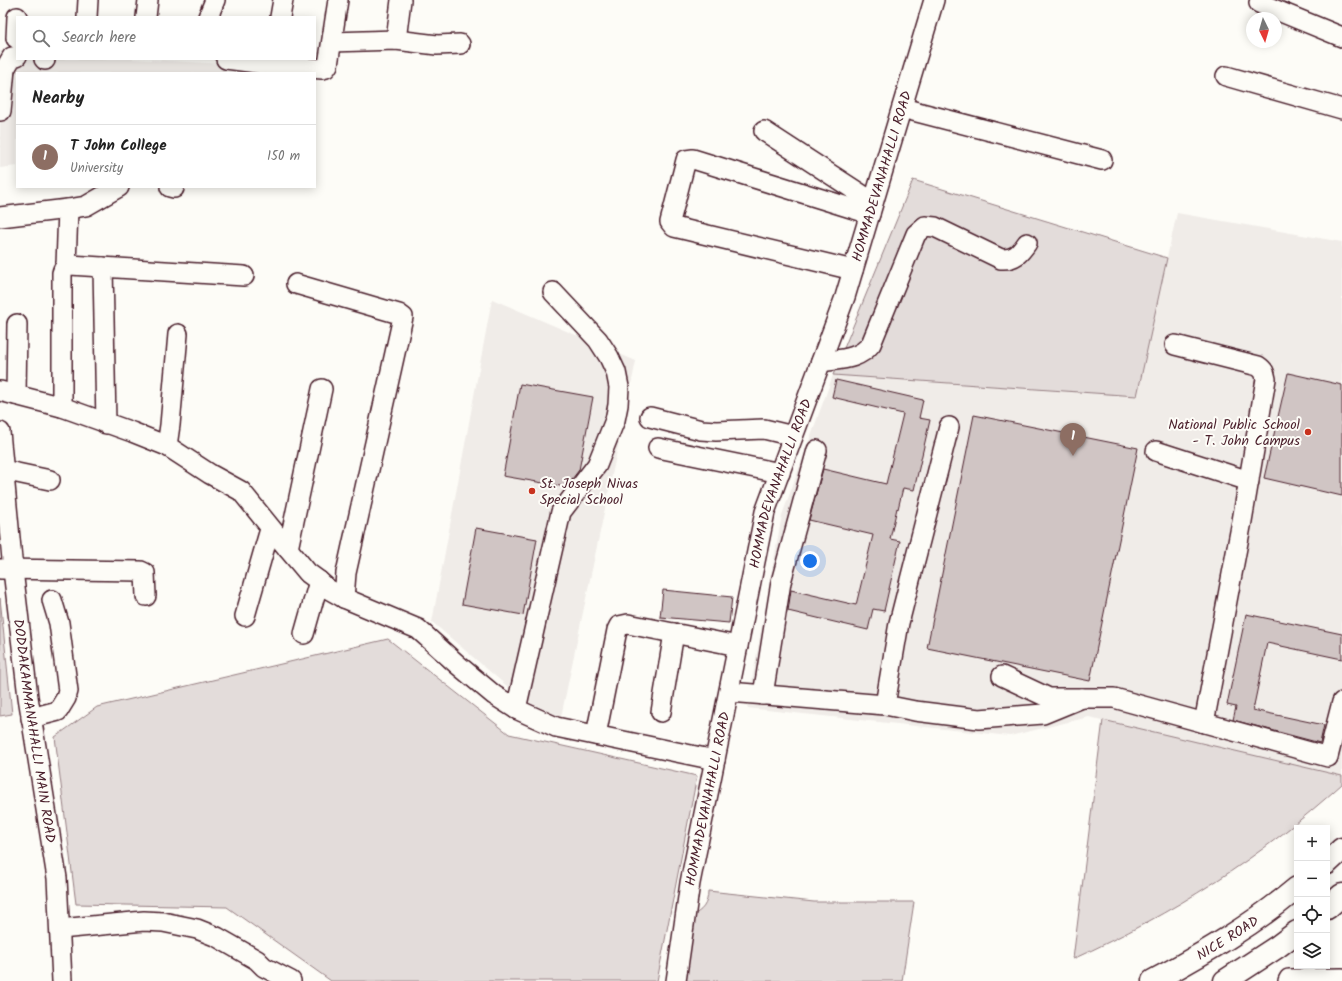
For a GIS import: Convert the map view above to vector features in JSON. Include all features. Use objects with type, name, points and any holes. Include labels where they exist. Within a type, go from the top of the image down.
[{"type":"highway","points":[[1328,861],[1342,849]]},
{"type":"highway","name":"NICE ROAD","points":[[1153,981],[1241,930],[1294,890]]},
{"type":"highway","points":[[1330,905],[1342,895]]},
{"type":"highway","points":[[1226,981],[1296,933]]},
{"type":"street","points":[[17,16],[18,0]]},
{"type":"street","points":[[87,16],[88,0]]},
{"type":"street","points":[[146,16],[148,0]]},
{"type":"street","points":[[208,16],[215,0]]},
{"type":"street","points":[[280,16],[283,0]]},
{"type":"street","points":[[241,60],[271,62],[322,69],[326,68],[328,65],[338,0]]},
{"type":"street","points":[[396,40],[401,0]]},
{"type":"street","name":"HOMMADEVANAHALLI ROAD","points":[[676,981],[690,883],[765,512],[845,297],[934,0]]},
{"type":"street","points":[[1260,2],[1342,37]]},
{"type":"street","points":[[0,111],[5,69],[12,57],[12,43],[16,22]]},
{"type":"street","points":[[332,42],[396,40],[437,45],[460,44]]},
{"type":"street","points":[[1226,76],[1342,109]]},
{"type":"street","points":[[902,108],[1102,160]]},
{"type":"street","points":[[764,130],[872,208]]},
{"type":"street","points":[[853,270],[674,227],[670,222],[686,160],[693,159],[872,208]]},
{"type":"street","points":[[0,217],[86,206],[117,188]]},
{"type":"street","points":[[62,407],[62,273],[66,266],[68,209]]},
{"type":"street","points":[[821,362],[859,355],[871,344],[916,234],[924,226],[935,227],[1001,259],[1014,258],[1027,243]]},
{"type":"street","points":[[66,266],[70,265],[244,276]]},
{"type":"street","points":[[103,267],[106,424]]},
{"type":"street","points":[[296,284],[399,314],[403,317],[346,574],[344,598]]},
{"type":"street","points":[[516,709],[561,512],[597,465],[615,420],[618,405],[619,387],[616,372],[609,357],[598,340],[553,292]]},
{"type":"street","points":[[17,324],[8,393],[62,407],[166,446],[210,474],[241,491],[270,529],[308,573],[344,598],[418,629],[494,695],[516,709],[556,727],[715,760]]},
{"type":"street","points":[[166,446],[170,425],[178,334]]},
{"type":"street","points":[[1175,345],[1258,366],[1263,369],[1266,379],[1249,481],[1204,723]]},
{"type":"street","points":[[288,549],[322,389]]},
{"type":"street","points":[[650,416],[701,430],[716,431],[764,429],[793,436]]},
{"type":"street","points":[[885,705],[900,623],[949,427]]},
{"type":"street","name":"DODDAKAMMANAHALLI MAIN ROAD","points":[[0,432],[3,470],[6,570],[57,878],[62,981]]},
{"type":"street","points":[[658,448],[780,473]]},
{"type":"street","points":[[763,694],[781,582],[817,450]]},
{"type":"street","points":[[1156,451],[1249,481]]},
{"type":"street","points":[[3,470],[50,480]]},
{"type":"street","points":[[245,616],[270,529]]},
{"type":"street","points":[[6,570],[141,571],[145,573],[146,577],[146,596]]},
{"type":"street","points":[[304,634],[319,581]]},
{"type":"street","points":[[31,718],[58,710],[66,698],[68,690],[59,623],[52,600]]},
{"type":"street","points":[[596,735],[617,630],[620,626],[628,624],[738,646]]},
{"type":"street","points":[[661,712],[674,633]]},
{"type":"street","points":[[1002,676],[1049,698],[1114,698],[1328,757],[1342,702]]},
{"type":"street","points":[[729,692],[885,705],[915,711],[979,719],[1043,714],[1082,698]]},
{"type":"street","points":[[60,929],[144,921],[163,922],[197,929],[218,937],[257,960],[264,967],[291,981]]},
{"type":"street","points":[[1288,981],[1288,978],[1342,978]]},
{"type":"shaded area","points":[[0,51],[16,52],[16,60],[152,60],[225,64],[223,72],[16,72],[16,166],[0,168]]},
{"type":"shaded area","points":[[913,180],[1167,258],[1137,396],[833,375]]},
{"type":"shaded area","points":[[1177,213],[1342,242],[1342,776],[1089,717],[1010,736],[747,708],[782,515],[833,375],[1136,396]]},
{"type":"shaded area","name":"St. Joseph Nivas Special School","points":[[492,299],[636,361],[561,717],[522,699],[432,622]]},
{"type":"shaded area","points":[[0,598],[12,714],[0,716]]},
{"type":"shaded area","points":[[388,639],[509,734],[697,776],[657,981],[331,981],[227,907],[76,904],[55,737],[97,707]]},
{"type":"shaded area","points":[[1103,720],[1342,776],[1342,784],[1279,837],[1214,882],[1146,923],[1073,959]]},
{"type":"shaded area","points":[[708,891],[814,902],[914,902],[902,981],[681,981],[690,916],[704,907],[708,896]]},
{"type":"building","name":"National Public School - T. John Campus","points":[[1288,373],[1342,385],[1342,496],[1264,478]]},
{"type":"building","points":[[836,380],[923,400],[919,418],[930,420],[914,490],[903,488],[898,509],[897,508],[890,539],[900,541],[884,611],[873,609],[868,630],[788,611],[791,590],[856,605],[873,535],[809,520],[823,469],[886,484],[903,414],[832,397]]},
{"type":"building","points":[[520,384],[593,397],[579,470],[566,487],[503,476]]},
{"type":"building","points":[[974,415],[1138,448],[1090,681],[927,648]]},
{"type":"building","points":[[476,528],[537,539],[523,615],[462,604]]},
{"type":"building","points":[[663,590],[732,597],[729,623],[660,617]]},
{"type":"building","points":[[1246,614],[1342,634],[1342,659],[1267,643],[1253,710],[1324,725],[1320,743],[1233,720],[1236,707],[1227,705]]},
{"type":"place","name":"National Public School - T. John Campus","points":[[1308,432]]},
{"type":"place","name":"T John College","points":[[1073,456]]},
{"type":"place","name":"St. Joseph Nivas Special School","points":[[532,491]]}]
